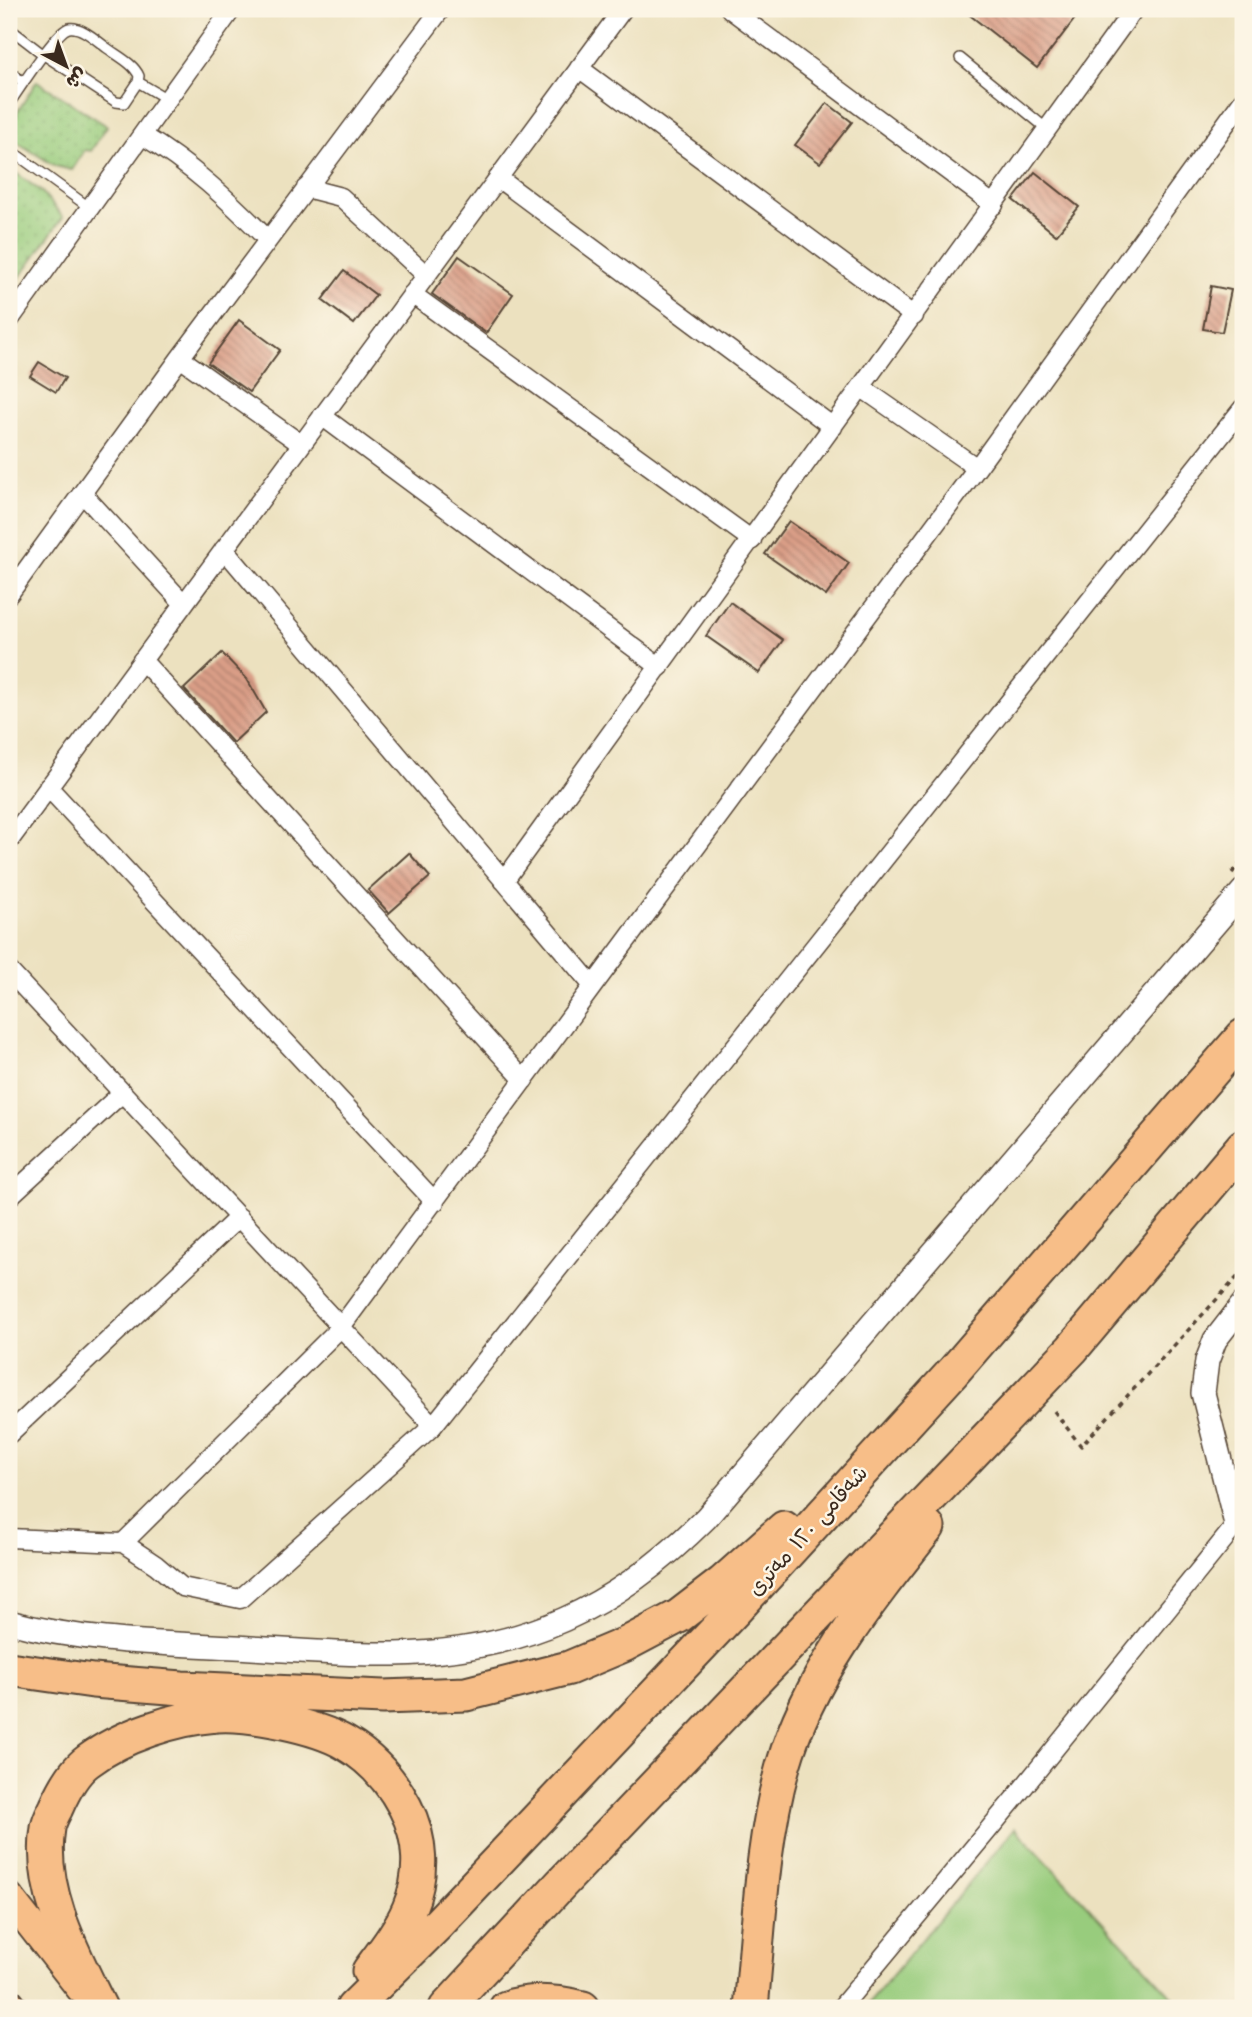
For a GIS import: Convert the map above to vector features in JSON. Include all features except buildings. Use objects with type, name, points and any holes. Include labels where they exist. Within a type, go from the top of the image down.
[{"type":"highway","name":"شەقامی ١٢٠ مەتری","points":[[353,2008],[439,1923],[736,1609],[953,1373],[1243,1036]]},
{"type":"highway","points":[[751,2008],[768,1836],[783,1766],[802,1716],[832,1656],[896,1567],[1072,1349],[1243,1146]]},
{"type":"highway","points":[[446,2008],[569,1875],[1072,1349]]},
{"type":"highway","points":[[9,1669],[93,1681],[182,1688],[383,1697],[466,1694],[569,1668],[626,1644],[679,1616],[762,1549],[824,1489],[953,1373]]},
{"type":"highway","points":[[98,2008],[68,1941],[52,1896],[48,1864],[48,1827],[62,1794],[86,1762],[127,1738],[167,1724],[216,1715],[265,1718],[343,1741],[381,1771],[398,1792],[410,1816],[419,1844],[419,1872],[409,1909],[391,1940],[342,2008]]},
{"type":"highway","points":[[506,2008],[516,2004],[545,2002],[583,2008]]},
{"type":"main road","points":[[9,1897],[98,2008]]},
{"type":"main road","points":[[9,2003],[13,2008]]},
{"type":"street","points":[[9,321],[232,9]]},
{"type":"street","points":[[9,594],[180,358],[441,9]]},
{"type":"street","points":[[9,841],[623,9]]},
{"type":"street","points":[[730,9],[994,205]]},
{"type":"street","points":[[504,881],[1134,9]]},
{"type":"street","points":[[579,68],[914,316]]},
{"type":"street","points":[[123,1543],[341,1327],[977,468],[1243,100]]},
{"type":"street","points":[[142,135],[166,149],[216,188],[268,240]]},
{"type":"street","points":[[498,178],[833,428]]},
{"type":"street","points":[[306,188],[341,197],[426,275]]},
{"type":"street","points":[[412,294],[752,540]]},
{"type":"street","points":[[180,358],[301,444]]},
{"type":"street","points":[[862,388],[977,468]]},
{"type":"street","points":[[9,1538],[123,1543],[182,1587],[240,1600],[433,1426],[1243,408]]},
{"type":"street","points":[[322,416],[660,667]]},
{"type":"street","points":[[82,493],[184,604]]},
{"type":"street","points":[[224,549],[593,986]]},
{"type":"street","points":[[142,660],[524,1080]]},
{"type":"street","points":[[48,788],[435,1202]]},
{"type":"street","points":[[9,1622],[41,1630],[109,1639],[392,1654],[462,1649],[497,1642],[542,1629],[595,1606],[649,1570],[706,1518],[1243,891]]},
{"type":"street","points":[[9,971],[433,1426]]},
{"type":"street","points":[[9,1197],[122,1093]]},
{"type":"street","points":[[9,1434],[239,1217]]},
{"type":"street","points":[[843,2005],[1240,1520],[1203,1393],[1207,1361],[1215,1340],[1243,1304]]},
{"type":"lane","points":[[9,28],[44,55],[116,102],[124,103],[139,76],[135,69],[76,28],[68,28],[61,32],[44,55],[23,82],[9,104]]},
{"type":"lane","points":[[960,58],[1047,129]]},
{"type":"lane","points":[[9,71],[23,82]]},
{"type":"lane","points":[[138,82],[167,99]]},
{"type":"lane","points":[[9,149],[90,208]]},
{"type":"path","points":[[1054,1411],[1082,1446],[1243,1271]]},
{"type":"green space","points":[[37,81],[107,126],[91,151],[85,150],[72,170],[55,166],[9,137],[9,125]]},
{"type":"green space","points":[[9,168],[42,192],[63,217],[9,292]]},
{"type":"green space","points":[[1015,1828],[1183,2008],[865,2008]]}]
